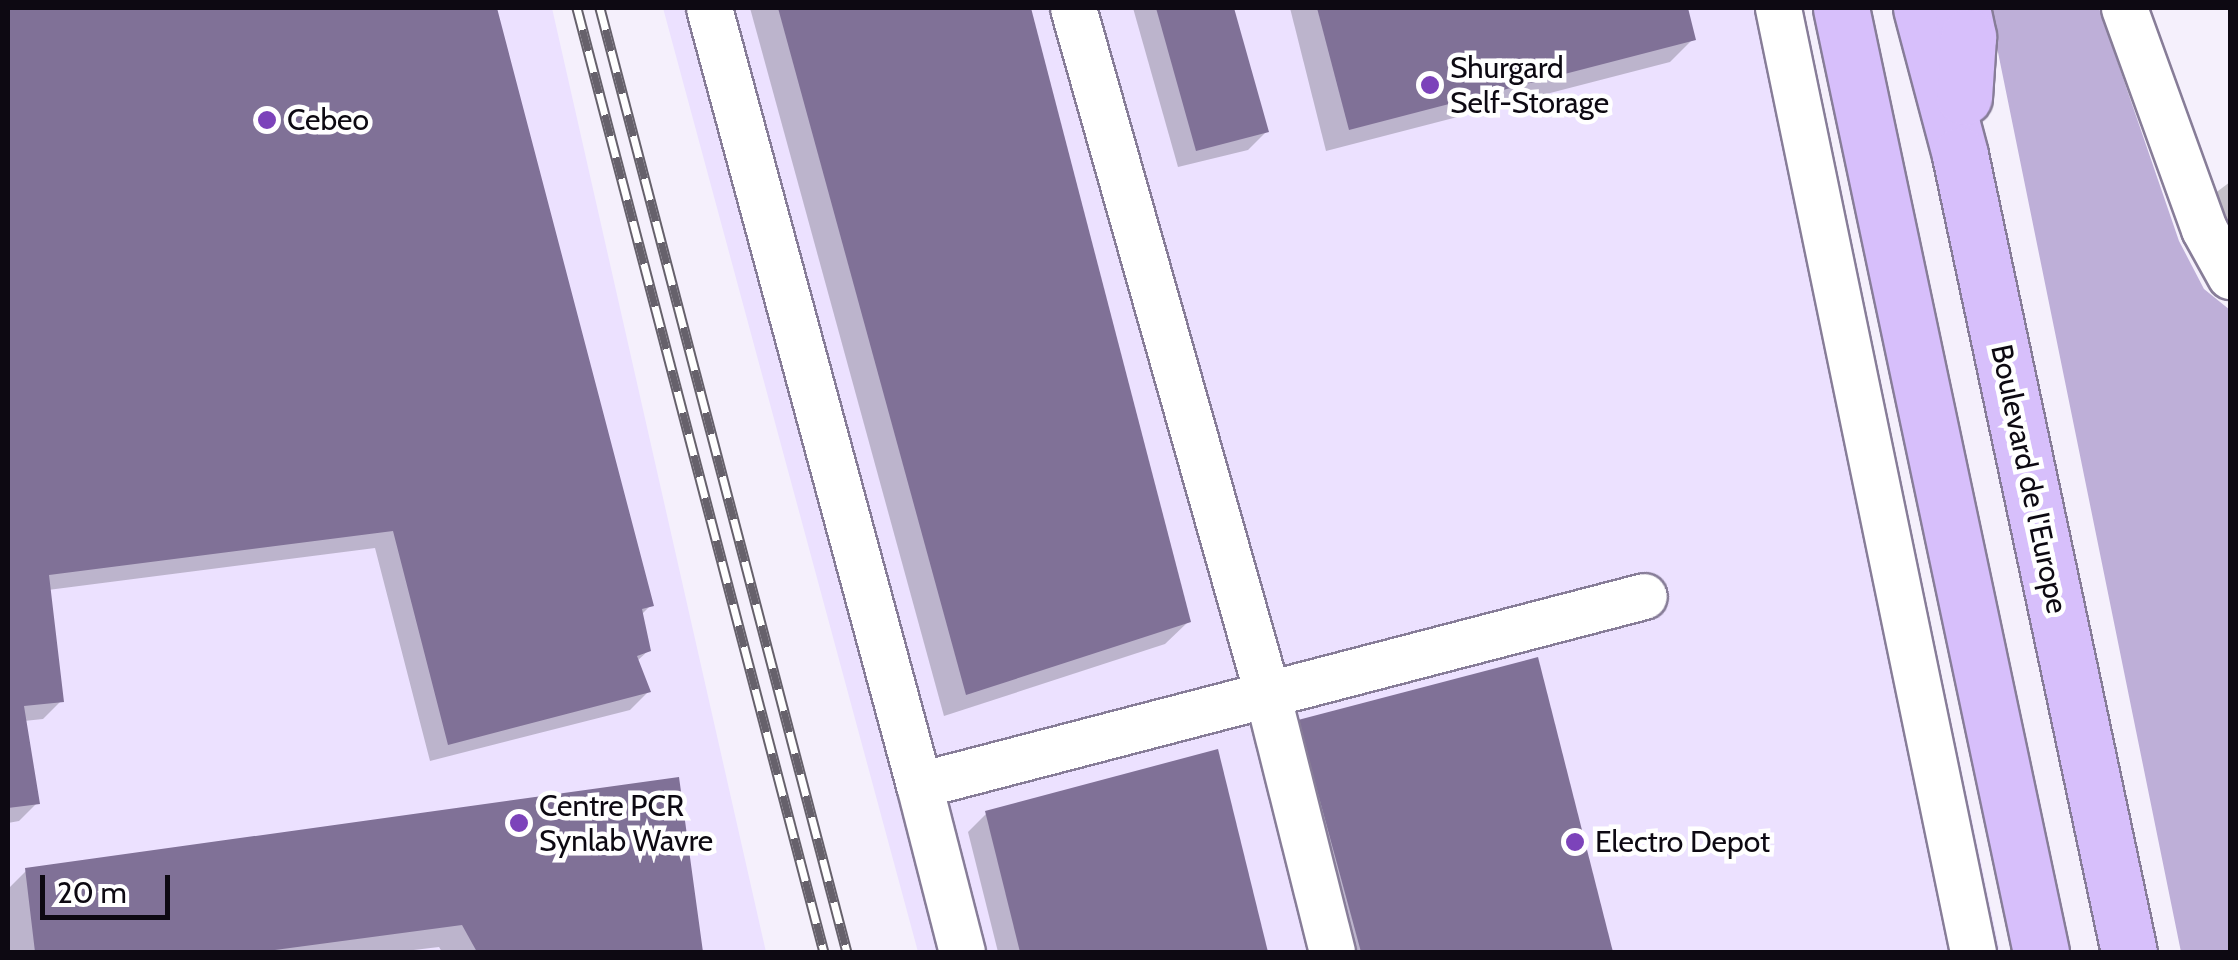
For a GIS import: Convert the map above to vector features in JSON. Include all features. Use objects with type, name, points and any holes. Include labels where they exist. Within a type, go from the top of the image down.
[{"type":"highway","points":[[1841,8],[2041,952]]},
{"type":"highway","name":"Boulevard de l'Europe","points":[[1921,8],[1960,155],[2129,952]]},
{"type":"highway","points":[[1960,155],[1968,37],[1962,8]]},
{"type":"street","points":[[709,8],[962,952]]},
{"type":"street","points":[[1073,8],[1267,693],[1332,952]]},
{"type":"street","points":[[1778,8],[1973,952]]},
{"type":"street","points":[[2124,8],[2204,229],[2230,276]]},
{"type":"street","points":[[920,785],[1644,596]]},
{"type":"shaded area","points":[[8,8],[552,8],[766,952],[8,952]]},
{"type":"shaded area","points":[[663,8],[1800,8],[2000,952],[918,952]]},
{"type":"shaded area","points":[[1989,8],[2099,8],[2179,241],[2204,289],[2230,310],[2230,952],[2181,952]]},
{"type":"building","points":[[8,8],[497,8],[654,606],[642,609],[651,651],[637,656],[651,692],[448,745],[393,531],[49,575],[64,702],[24,706],[40,804],[8,808]]},
{"type":"building","points":[[778,8],[1031,8],[1191,622],[966,695]]},
{"type":"building","points":[[1156,8],[1234,8],[1269,132],[1196,151]]},
{"type":"building","name":"Shurgard Self-Storage","points":[[1317,8],[1688,8],[1696,40],[1349,130]]},
{"type":"building","points":[[1538,657],[1613,952],[1361,952],[1298,720]]},
{"type":"building","points":[[1218,749],[1268,952],[1020,952],[985,811]]},
{"type":"building","name":"Centre PCR Synlab Wavre","points":[[679,777],[703,952],[477,952],[462,925],[260,952],[35,952],[25,868]]},
{"type":"railway","points":[[577,8],[824,952]]},
{"type":"railway","points":[[600,8],[847,952]]},
{"type":"place","name":"Shurgard Self-Storage","points":[[1430,85]]},
{"type":"place","name":"Cebeo","points":[[267,120]]},
{"type":"place","name":"Centre PCR Synlab Wavre","points":[[519,823]]},
{"type":"place","name":"Electro Depot","points":[[1575,842]]}]
